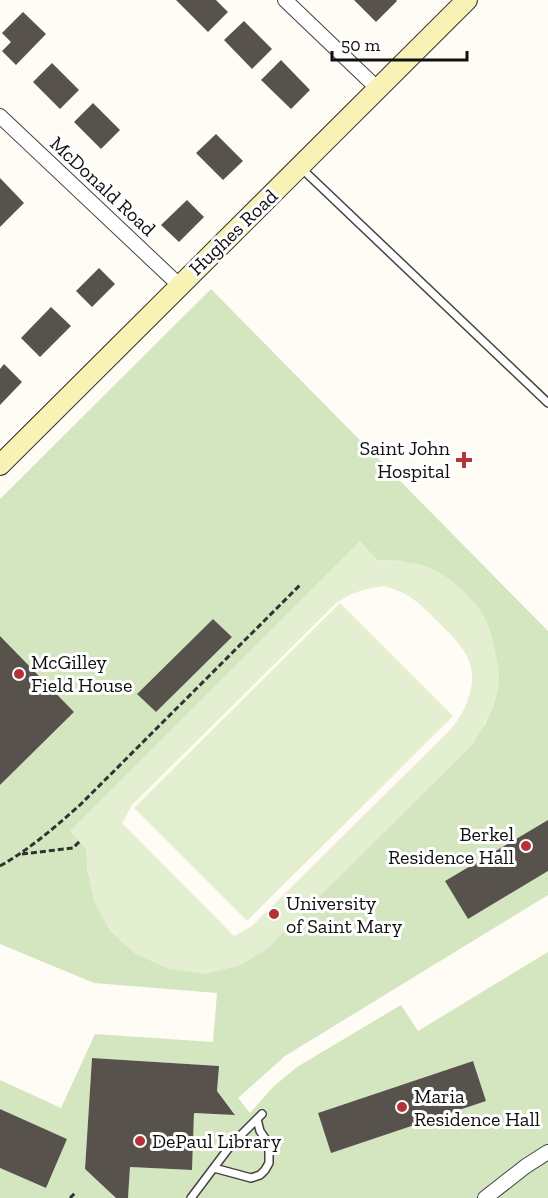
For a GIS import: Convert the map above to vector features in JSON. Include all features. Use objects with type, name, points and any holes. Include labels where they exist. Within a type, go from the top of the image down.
[{"type":"street","points":[[285,0],[378,89]]},
{"type":"street","name":"Hughes Road","points":[[0,465],[467,0]]},
{"type":"street","name":"McDonald Road","points":[[0,116],[179,285]]},
{"type":"street","points":[[486,1198],[526,1166],[548,1152]]},
{"type":"lane","points":[[300,167],[548,404]]},
{"type":"lane","points":[[191,1198],[231,1145],[259,1116],[260,1131],[269,1144],[269,1163],[265,1170],[260,1175],[251,1178],[214,1168]]},
{"type":"path","points":[[0,866],[50,832],[80,805],[300,585]]},
{"type":"path","points":[[20,854],[73,848],[81,840]]},
{"type":"path","points":[[70,1198],[75,1193]]},
{"type":"green space","name":"University of Saint Mary","points":[[211,289],[548,631],[548,820],[445,881],[468,919],[548,871],[548,895],[285,1056],[238,1098],[250,1113],[273,1087],[297,1067],[401,1005],[418,1031],[548,952],[548,1198],[128,1198],[130,1167],[192,1170],[194,1113],[235,1114],[217,1091],[218,1066],[92,1058],[85,1169],[116,1198],[0,1198],[0,1168],[46,1188],[67,1139],[0,1109],[0,1080],[61,1108],[95,1034],[213,1042],[217,993],[94,983],[0,944],[0,785],[74,712],[0,636],[0,499]],"holes":[[[360,542],[377,560],[401,561],[499,676],[494,704],[485,725],[206,974],[88,873],[86,848],[71,832]],[[213,619],[232,637],[156,712],[138,693]],[[473,1061],[486,1101],[331,1152],[318,1113]]]},
{"type":"green space","points":[[360,541],[377,560],[419,564],[440,573],[471,598],[483,614],[493,642],[499,676],[497,694],[491,712],[473,744],[267,949],[241,965],[206,974],[169,969],[135,954],[110,931],[94,901],[86,848],[70,831]],"holes":[[[384,586],[419,604],[456,640],[470,662],[472,683],[462,713],[450,730],[252,926],[234,936],[122,823],[132,805],[335,604],[364,590]]]},
{"type":"green space","points":[[340,603],[453,716],[247,921],[134,808]]},
{"type":"building","points":[[176,0],[216,0],[228,12],[208,32]]},
{"type":"building","points":[[354,0],[396,0],[397,1],[376,22]]},
{"type":"building","points":[[23,12],[46,34],[16,65],[2,51],[11,42],[2,33]]},
{"type":"building","points":[[244,21],[272,49],[252,69],[224,40]]},
{"type":"building","points":[[281,60],[310,90],[291,109],[261,80]]},
{"type":"building","points":[[52,63],[79,90],[60,109],[33,82]]},
{"type":"building","points":[[93,103],[120,130],[101,149],[74,122]]},
{"type":"building","points":[[216,134],[243,161],[223,180],[196,153]]},
{"type":"building","points":[[0,178],[24,203],[0,227]]},
{"type":"building","points":[[187,200],[204,217],[179,242],[161,225]]},
{"type":"building","points":[[99,268],[115,284],[92,307],[76,291]]},
{"type":"building","points":[[51,307],[71,326],[40,357],[21,338]]},
{"type":"building","points":[[4,364],[22,382],[0,405],[0,369]]},
{"type":"building","points":[[213,619],[232,637],[156,712],[137,694]]},
{"type":"building","name":"McGilley Field House","points":[[0,636],[74,712],[0,785]]},
{"type":"building","name":"Berkel Residence Hall","points":[[548,820],[548,871],[468,919],[445,881]]},
{"type":"building","name":"DePaul Library","points":[[92,1058],[219,1066],[217,1091],[235,1115],[194,1113],[192,1170],[130,1167],[128,1198],[116,1198],[85,1169]]},
{"type":"building","name":"Maria Residence Hall","points":[[473,1061],[486,1101],[331,1153],[318,1113]]},
{"type":"building","points":[[0,1109],[67,1139],[46,1188],[0,1168]]},
{"type":"place","name":"Saint John Hospital","points":[[464,460]]},
{"type":"place","name":"McGilley Field House","points":[[19,674]]},
{"type":"place","name":"Berkel Residence Hall","points":[[526,846]]},
{"type":"place","name":"University of Saint Mary","points":[[274,914]]},
{"type":"place","name":"Maria Residence Hall","points":[[402,1107]]},
{"type":"place","name":"DePaul Library","points":[[140,1141]]}]
